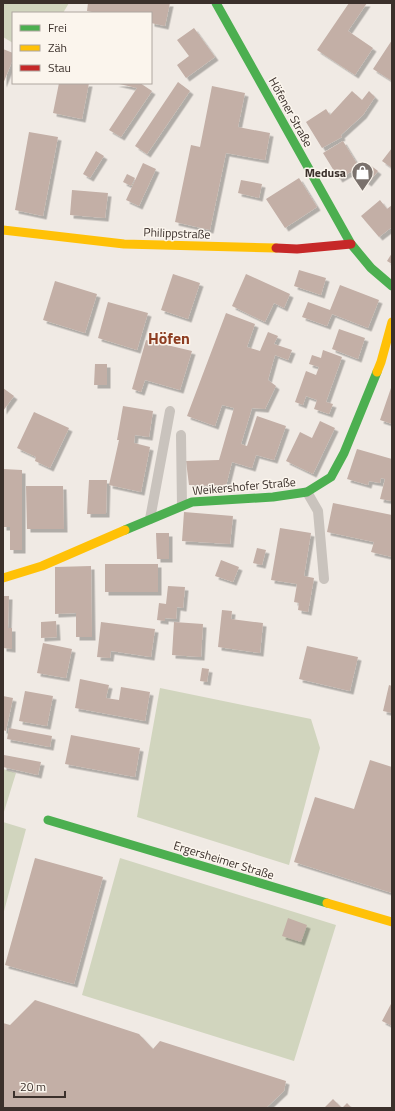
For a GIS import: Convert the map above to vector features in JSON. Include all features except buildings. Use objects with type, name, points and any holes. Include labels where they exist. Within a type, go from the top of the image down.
[{"type":"street","name":"Höfener Straße","points":[[216,3],[351,244],[371,268],[392,286]]},
{"type":"street","name":"Philippstraße","points":[[3,230],[124,244],[297,249],[351,244]]},
{"type":"street","name":"Weikershofer Straße","points":[[3,578],[42,566],[192,502],[273,497],[307,492],[331,476],[344,453],[381,362],[392,322]]},
{"type":"street","name":"Ergersheimer Straße","points":[[48,820],[392,922]]},
{"type":"lane","points":[[150,519],[170,411]]},
{"type":"lane","points":[[182,435],[182,506]]},
{"type":"lane","points":[[307,492],[318,511],[324,579]]},
{"type":"green space","points":[[3,3],[69,3],[64,12],[12,12],[12,42],[3,37]]},
{"type":"green space","points":[[160,688],[311,719],[320,748],[289,865],[137,817]]},
{"type":"green space","points":[[3,769],[16,773],[3,815]]},
{"type":"green space","points":[[3,822],[26,829],[3,915]]},
{"type":"green space","points":[[120,858],[336,925],[294,1061],[82,995]]},
{"type":"traffic: fast","points":[[216,3],[351,244],[371,268],[392,286]]},
{"type":"traffic: fast","points":[[125,530],[192,502],[273,497],[307,492],[331,477],[344,453],[377,372]]},
{"type":"traffic: fast","points":[[48,820],[327,903]]},
{"type":"traffic: slow","points":[[3,230],[124,244],[276,248]]},
{"type":"traffic: slow","points":[[377,372],[392,322]]},
{"type":"traffic: slow","points":[[3,578],[42,566],[125,530]]},
{"type":"traffic: slow","points":[[327,903],[392,922]]},
{"type":"traffic: jam","points":[[276,248],[297,249],[351,244]]},
{"type":"place","name":"Medusa","points":[[362,192]]},
{"type":"district","name":"Höfen","points":[[169,338]]}]
